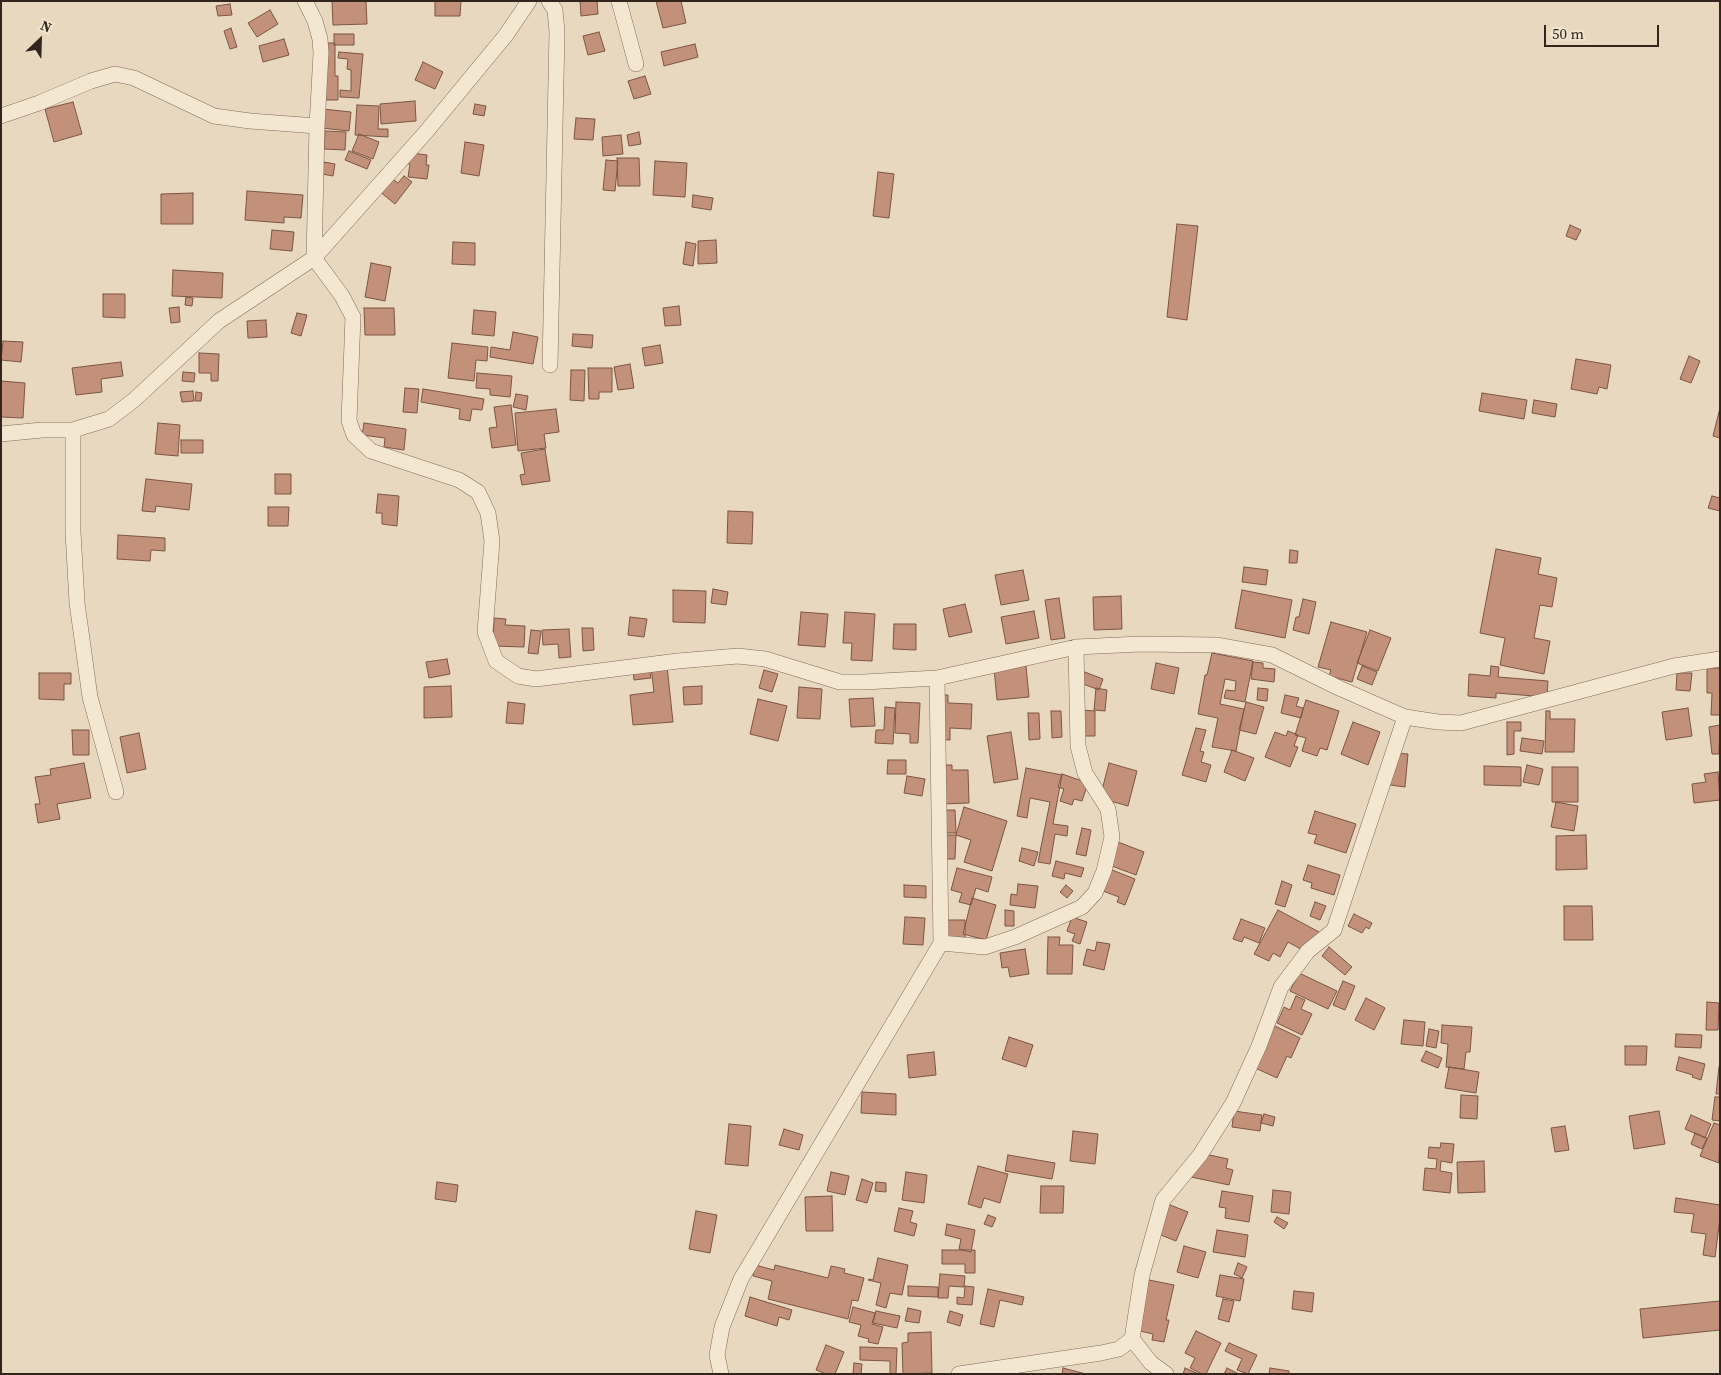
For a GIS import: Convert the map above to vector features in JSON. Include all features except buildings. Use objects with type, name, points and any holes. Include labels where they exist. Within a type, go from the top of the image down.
[{"type":"street","points":[[305,1],[315,21],[320,39],[321,53],[317,126],[314,258],[342,296],[353,317],[348,421],[354,435],[371,451],[459,480],[478,492],[488,513],[492,541],[485,632],[496,660],[518,676],[536,679],[678,661],[738,656],[765,659],[840,682],[938,678],[1076,647],[1141,644],[1216,646],[1272,655],[1339,688],[1405,717],[1461,723],[1674,666],[1720,658]]},
{"type":"street","points":[[1,434],[42,430],[73,430],[109,419],[134,400],[219,321],[314,258],[426,132],[506,35],[529,1]]},
{"type":"street","points":[[549,1],[555,10],[557,32],[550,365]]},
{"type":"street","points":[[619,1],[636,64]]},
{"type":"street","points":[[1,116],[39,103],[91,80],[115,74],[134,78],[214,116],[317,126]]},
{"type":"street","points":[[73,430],[72,532],[77,603],[90,697],[116,792]]},
{"type":"street","points":[[941,943],[984,948],[1015,937],[1082,907],[1095,893],[1104,871],[1112,837],[1108,809],[1085,773],[1078,746],[1076,647]]},
{"type":"street","points":[[721,1374],[717,1355],[722,1327],[741,1279],[941,943],[938,678]]},
{"type":"street","points":[[959,1374],[1101,1353],[1119,1349],[1132,1339],[1142,1274],[1163,1200],[1200,1155],[1233,1103],[1259,1046],[1281,987],[1308,951],[1334,930],[1405,717]]},
{"type":"street","points":[[1132,1339],[1151,1363],[1166,1374]]}]
